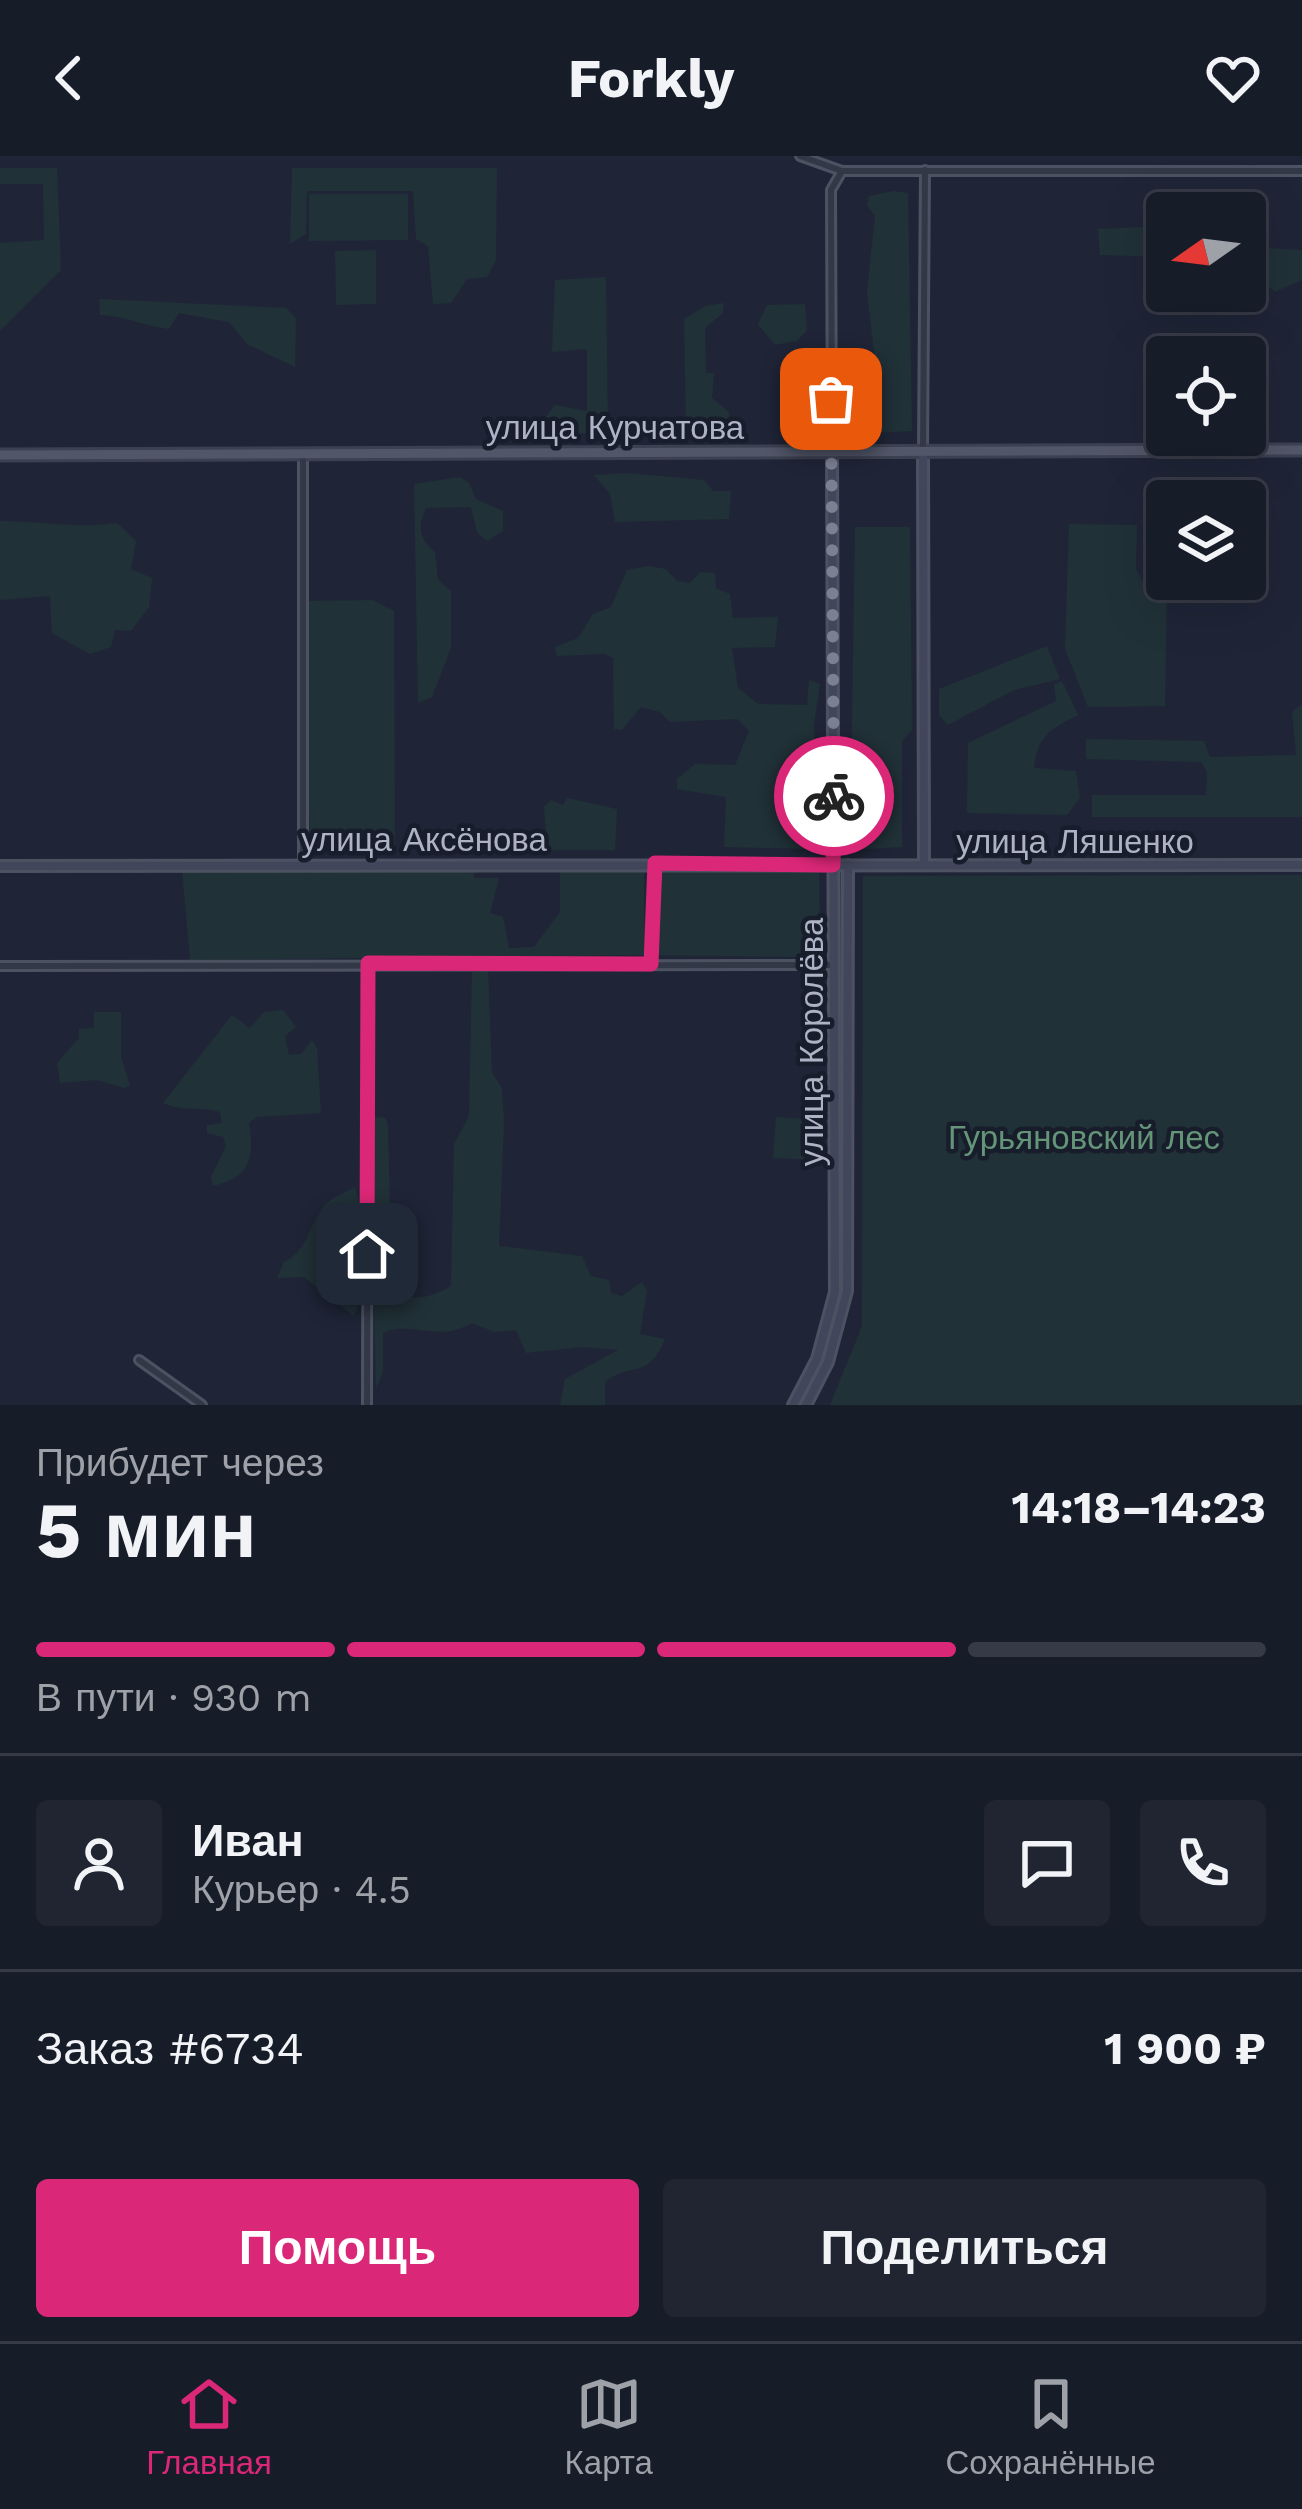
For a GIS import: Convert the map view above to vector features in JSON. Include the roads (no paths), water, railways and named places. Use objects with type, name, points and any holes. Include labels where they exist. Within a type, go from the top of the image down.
[{"type":"main road","points":[[923,451],[924,865]]},
{"type":"main road","name":"улица Курчатова","points":[[0,455],[1302,451]]},
{"type":"main road","name":"улица Королёва","points":[[794,1405],[817,1359],[835,1292],[832,453]]},
{"type":"main road","name":"улица Аксёнова","points":[[0,866],[303,862],[848,865]]},
{"type":"main road","name":"улица Королёва","points":[[806,1405],[828,1362],[847,1292],[848,865]]},
{"type":"main road","name":"улица Ляшенко","points":[[848,865],[1302,865]]},
{"type":"main road","points":[[834,965],[846,966]]},
{"type":"street","points":[[800,156],[842,171],[1302,171]]},
{"type":"street","points":[[923,451],[925,170]]},
{"type":"street","name":"улица Королёва","points":[[832,453],[831,190],[842,171]]},
{"type":"street","points":[[303,454],[303,862]]},
{"type":"street","points":[[651,964],[655,863]]},
{"type":"street","points":[[367,1405],[368,963]]},
{"type":"street","points":[[0,966],[834,965]]},
{"type":"street","points":[[139,1360],[202,1405]]},
{"type":"park label","name":"Гурьяновский лес","points":[[1084,1137]]}]
